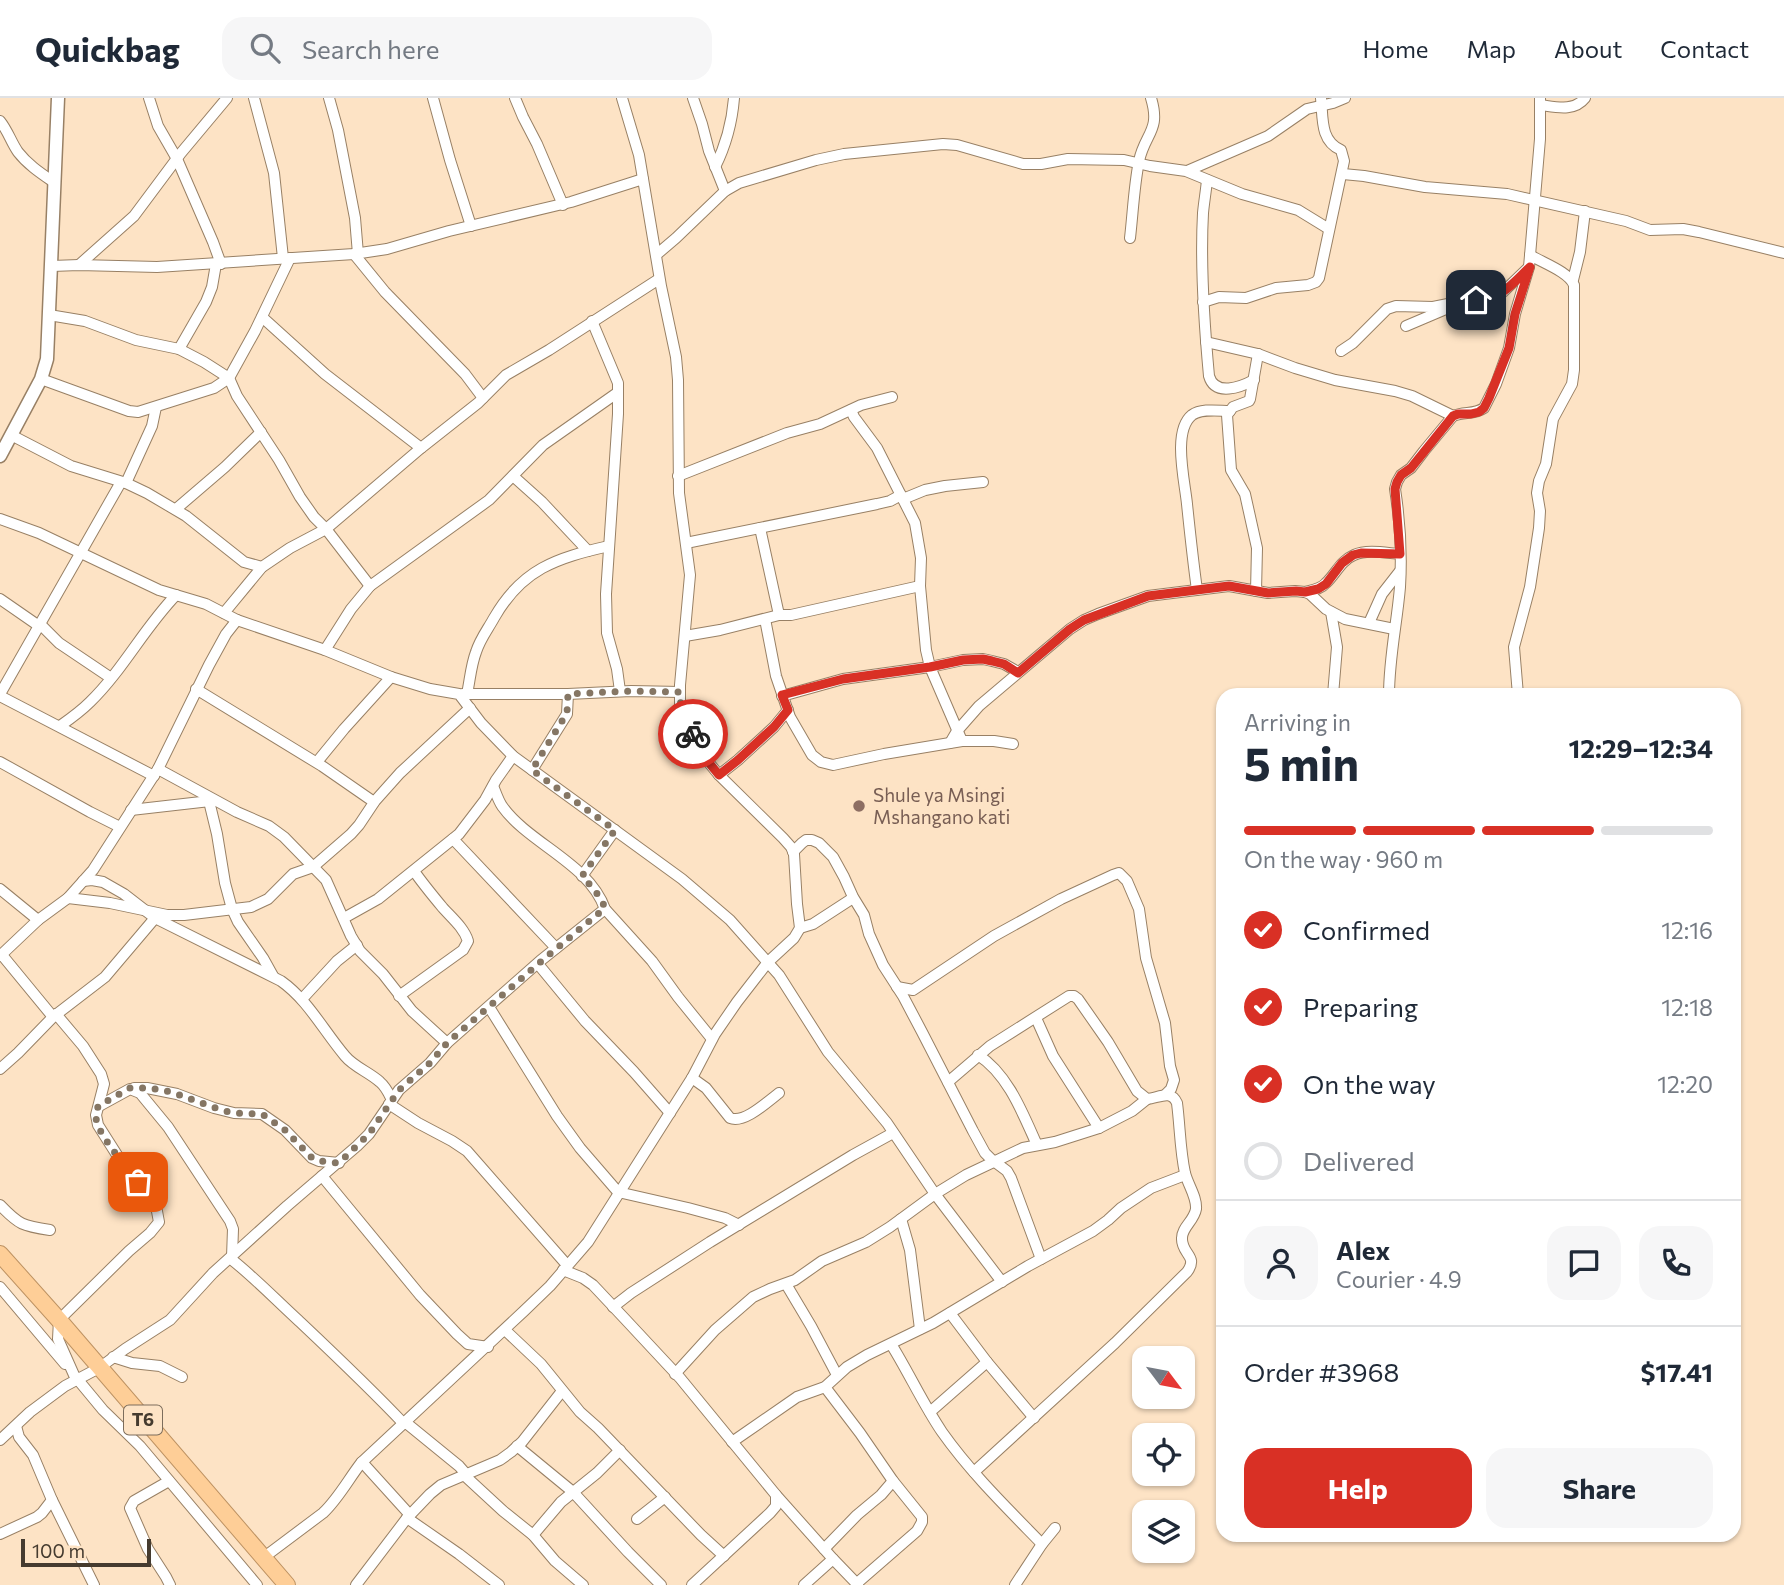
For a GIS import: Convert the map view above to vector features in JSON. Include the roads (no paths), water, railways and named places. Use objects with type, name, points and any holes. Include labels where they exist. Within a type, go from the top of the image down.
[{"type":"highway","name":"T6","points":[[0,1254],[287,1585]]},
{"type":"street","points":[[0,456],[41,379],[47,359],[58,98]]},
{"type":"street","points":[[149,98],[158,126],[177,159],[218,264],[206,302],[179,349]]},
{"type":"street","points":[[79,265],[134,216],[227,98]]},
{"type":"street","points":[[41,379],[138,412],[214,388],[229,378],[262,317],[287,258],[274,173],[254,98]]},
{"type":"street","points":[[330,98],[355,218],[356,254],[385,292],[465,374],[483,398]]},
{"type":"street","points":[[433,98],[471,226]]},
{"type":"street","points":[[515,98],[563,205]]},
{"type":"street","points":[[622,98],[639,155],[659,279],[676,357],[679,493],[690,575],[680,704],[683,717],[701,750],[719,775],[783,838],[793,852],[800,928]]},
{"type":"street","points":[[693,98],[725,191]]},
{"type":"street","points":[[715,167],[730,131],[734,98]]},
{"type":"street","points":[[1130,238],[1141,153],[1155,124],[1151,98]]},
{"type":"street","points":[[1186,171],[1268,135],[1321,101],[1333,103],[1345,98]]},
{"type":"street","points":[[1389,688],[1400,588],[1395,489],[1397,482],[1453,416],[1479,412],[1489,398],[1509,348],[1515,314],[1530,267],[1540,139],[1540,102],[1572,108],[1585,98]]},
{"type":"street","points":[[1203,302],[1219,297],[1246,298],[1276,288],[1308,285],[1319,278],[1344,161],[1343,153],[1327,140],[1321,101]]},
{"type":"street","points":[[0,121],[18,151],[39,172],[55,183]]},
{"type":"street","points":[[656,255],[725,191],[739,183],[816,160],[869,150],[943,144],[957,145],[1023,164],[1068,159],[1124,160],[1186,171],[1242,194],[1298,210],[1329,229]]},
{"type":"street","points":[[1343,174],[1425,187],[1507,194],[1626,221],[1650,230],[1683,229],[1784,253]]},
{"type":"street","points":[[52,266],[157,267],[356,254],[387,249],[563,205],[643,179]]},
{"type":"street","points":[[1207,180],[1203,213],[1203,302],[1211,383],[1217,387],[1234,388],[1254,380]]},
{"type":"street","points":[[1517,688],[1514,647],[1530,587],[1539,528],[1539,481],[1546,464],[1553,419],[1572,384],[1574,370],[1573,280],[1583,236],[1585,211]]},
{"type":"street","points":[[1530,255],[1573,280]]},
{"type":"street","points":[[1341,351],[1353,343],[1387,309],[1396,306],[1433,307],[1496,297],[1530,267]]},
{"type":"street","points":[[224,613],[262,567],[326,529],[464,415],[506,375],[659,279]]},
{"type":"street","points":[[1406,326],[1448,309],[1458,302]]},
{"type":"street","points":[[49,315],[85,321],[136,340],[179,349],[229,378],[237,396],[300,497],[370,586]]},
{"type":"street","points":[[262,317],[325,374],[421,448]]},
{"type":"street","points":[[592,321],[618,383],[606,594],[607,633],[620,691]]},
{"type":"street","points":[[1206,342],[1258,354],[1335,380],[1412,396],[1453,416]]},
{"type":"street","points":[[1256,591],[1257,548],[1245,494],[1235,480],[1230,466],[1227,415],[1233,407],[1249,401],[1258,354]]},
{"type":"street","points":[[325,650],[351,609],[370,586],[489,500],[543,445],[617,393]]},
{"type":"street","points":[[678,476],[787,433],[821,424],[851,410],[892,397]]},
{"type":"street","points":[[156,407],[152,426],[124,482],[100,517],[0,695],[277,831],[326,880],[357,946],[412,1011],[447,1043]]},
{"type":"street","points":[[851,410],[877,448],[915,523],[921,558],[920,586],[926,650],[930,667],[960,736]]},
{"type":"street","points":[[1197,590],[1182,467],[1182,435],[1191,416],[1199,412],[1230,411]]},
{"type":"street","points":[[176,509],[261,432]]},
{"type":"street","points":[[11,435],[71,466],[124,482],[176,509],[244,562],[262,567]]},
{"type":"street","points":[[513,476],[587,551]]},
{"type":"street","points":[[686,543],[877,505],[925,490],[983,482]]},
{"type":"street","points":[[0,519],[39,533],[159,590],[206,604],[237,620],[430,689],[463,694],[680,692]]},
{"type":"street","points":[[760,528],[779,615]]},
{"type":"street","points":[[609,546],[587,551],[537,570],[508,596],[476,649],[463,694],[470,708],[513,756],[682,879],[730,920],[779,975],[828,1052],[893,1133],[935,1194],[1002,1282]]},
{"type":"street","points":[[1305,592],[1326,584],[1342,563],[1353,555],[1400,554]]},
{"type":"street","points":[[1368,623],[1382,594],[1400,570]]},
{"type":"street","points":[[685,636],[920,586]]},
{"type":"street","points":[[765,619],[776,676],[788,710],[812,755],[821,762],[832,765],[950,743],[960,736],[979,706],[1070,629],[1084,620],[1148,596],[1229,586],[1268,593],[1305,592],[1345,619],[1394,629]]},
{"type":"street","points":[[60,726],[92,701],[161,610],[176,595]]},
{"type":"street","points":[[0,599],[111,678]]},
{"type":"street","points":[[1331,612],[1337,647],[1334,688]]},
{"type":"street","points":[[72,1372],[58,1339],[59,1320],[159,1222],[154,1201],[124,1166],[98,1125],[96,1115],[104,1084],[98,1068],[83,1045],[1,955],[38,920],[68,898],[93,870],[156,772],[197,688],[237,620]]},
{"type":"street","points":[[782,695],[843,679],[948,662],[983,659],[1004,664],[1018,673]]},
{"type":"street","points":[[317,762],[391,677]]},
{"type":"street","points":[[197,688],[317,762],[374,802]]},
{"type":"street","points":[[532,770],[567,713],[568,694]]},
{"type":"street","points":[[68,898],[110,904],[151,915],[184,915],[259,904],[275,893],[293,874],[313,867],[359,825],[374,802],[400,773],[470,708]]},
{"type":"street","points":[[719,775],[774,727],[788,710]]},
{"type":"street","points":[[960,736],[1013,744]]},
{"type":"street","points":[[344,918],[378,899],[453,839],[470,821],[513,756]]},
{"type":"street","points":[[0,762],[120,827]]},
{"type":"street","points":[[492,786],[502,805],[515,820],[595,890],[605,908],[652,961],[712,1039]]},
{"type":"street","points":[[131,810],[209,799]]},
{"type":"street","points":[[209,799],[232,909],[273,976]]},
{"type":"street","points":[[582,876],[615,830]]},
{"type":"street","points":[[453,839],[556,948]]},
{"type":"street","points":[[793,852],[806,840],[812,840],[833,856],[864,915],[883,965],[922,1032],[985,1153],[1012,1178],[1041,1259]]},
{"type":"street","points":[[399,996],[456,955],[467,945],[468,940],[414,871]]},
{"type":"street","points":[[675,1374],[715,1330],[753,1297],[786,1284],[822,1261],[866,1242],[966,1175],[1023,1148],[1055,1142],[1099,1128],[1132,1111],[1147,1099],[1166,1094],[1174,1080],[1165,1023],[1146,958],[1139,909],[1128,881],[1119,873],[1061,899],[994,936],[913,990],[896,987]]},
{"type":"street","points":[[83,881],[103,882],[151,915],[273,976],[296,991],[346,1058],[379,1081],[386,1088],[391,1102],[418,1124],[467,1151],[565,1268],[593,1285],[675,1374],[776,1495],[857,1584],[916,1531],[922,1517],[892,1481],[825,1387]]},
{"type":"street","points":[[0,889],[38,920]]},
{"type":"street","points":[[263,1558],[331,1506],[362,1462],[488,1347],[565,1268],[588,1241],[692,1078],[712,1039],[768,962],[800,928],[813,924],[853,898]]},
{"type":"street","points":[[72,1372],[99,1368],[170,1320],[205,1281],[369,1134],[399,1090],[430,1063],[447,1043],[605,908]]},
{"type":"street","points":[[0,1069],[55,1015],[105,976],[127,952],[151,915]]},
{"type":"street","points":[[302,999],[337,961],[357,946]]},
{"type":"street","points":[[538,964],[585,1021],[670,1113]]},
{"type":"street","points":[[948,1082],[978,1055],[1069,996],[1074,996],[1108,1042],[1137,1091],[1147,1099]]},
{"type":"street","points":[[489,1007],[572,1138],[618,1192],[688,1208],[739,1224]]},
{"type":"street","points":[[1035,1018],[1053,1056],[1099,1128]]},
{"type":"street","points":[[978,1055],[994,1068],[1004,1082],[1037,1145]]},
{"type":"street","points":[[692,1078],[706,1088],[733,1120],[740,1120],[779,1093]]},
{"type":"street","points":[[98,1106],[130,1088],[163,1090],[221,1110],[262,1114],[285,1130],[312,1158],[339,1163]]},
{"type":"street","points":[[130,1088],[140,1093],[156,1111],[226,1215],[233,1229],[231,1258]]},
{"type":"street","points":[[974,1472],[1115,1343],[1192,1266],[1182,1241],[1196,1211],[1196,1204],[1185,1175],[1177,1103],[1174,1096],[1166,1094]]},
{"type":"street","points":[[613,1307],[739,1224],[893,1133]]},
{"type":"street","points":[[732,1442],[797,1397],[825,1387],[847,1367],[867,1355],[950,1313],[1101,1226],[1121,1208],[1151,1188],[1185,1175]]},
{"type":"street","points":[[322,1176],[420,1295],[464,1342],[488,1347]]},
{"type":"street","points":[[0,1205],[9,1216],[22,1224],[51,1230]]},
{"type":"street","points":[[901,1219],[910,1250],[920,1329]]},
{"type":"street","points":[[231,1258],[270,1292],[404,1423],[452,1461],[503,1511],[533,1535],[555,1561],[580,1584]]},
{"type":"street","points":[[786,1284],[837,1375]]},
{"type":"street","points":[[0,1287],[103,1410],[140,1446],[257,1585]]},
{"type":"street","points":[[950,1313],[1034,1418]]},
{"type":"street","points":[[505,1329],[724,1556]]},
{"type":"street","points":[[0,1440],[30,1412],[65,1386],[72,1372],[73,1337]]},
{"type":"street","points":[[464,1342],[470,1363]]},
{"type":"street","points":[[891,1343],[943,1433],[985,1486],[1042,1544]]},
{"type":"street","points":[[113,1357],[131,1363],[160,1366],[183,1377]]},
{"type":"street","points":[[930,1412],[987,1362]]},
{"type":"street","points":[[356,1585],[409,1516],[430,1494],[441,1485],[500,1460],[517,1447],[562,1391]]},
{"type":"street","points":[[16,1426],[19,1437],[33,1455],[94,1585]]},
{"type":"street","points":[[517,1447],[573,1492],[661,1585]]},
{"type":"street","points":[[533,1535],[556,1507],[620,1450]]},
{"type":"street","points":[[362,1462],[409,1516],[499,1585]]},
{"type":"street","points":[[169,1481],[134,1501],[130,1508],[148,1549],[170,1585]]},
{"type":"street","points":[[824,1549],[881,1495],[892,1481]]},
{"type":"street","points":[[692,1585],[774,1509],[777,1503],[776,1495]]},
{"type":"street","points":[[637,1519],[665,1497]]},
{"type":"street","points":[[0,1534],[37,1517],[52,1500]]},
{"type":"street","points":[[1015,1585],[1055,1528]]},
{"type":"street","points":[[804,1585],[833,1559]]},
{"type":"place","name":"Shule ya Msingi Mshangano kati","points":[[859,806]]}]
